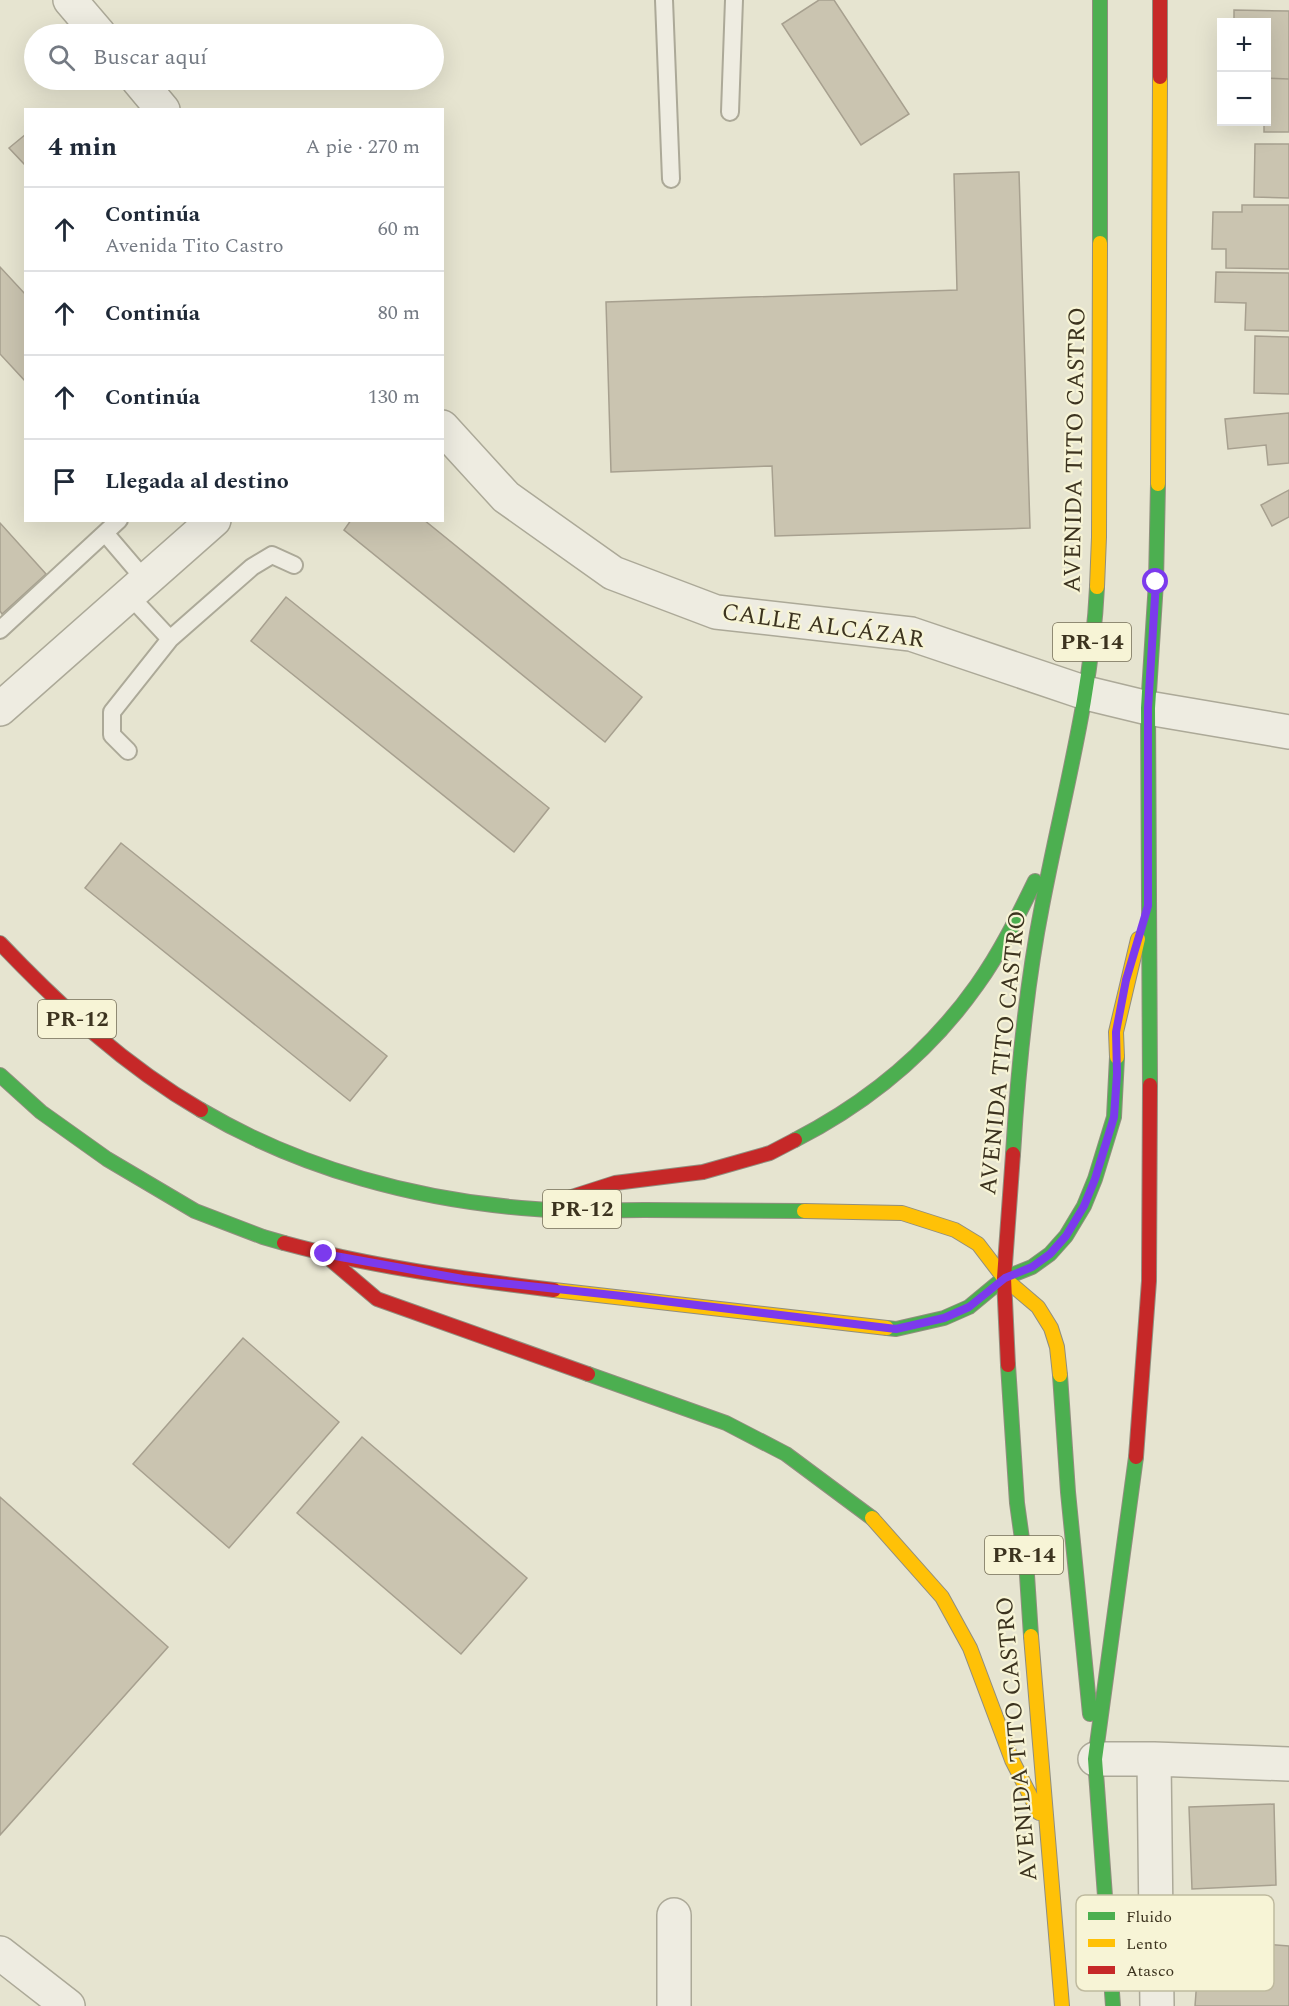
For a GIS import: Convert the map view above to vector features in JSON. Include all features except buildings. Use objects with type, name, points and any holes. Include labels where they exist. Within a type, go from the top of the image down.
[{"type":"main road","name":"AVENIDA TITO CASTRO","points":[[1062,2006],[1034,1687],[1027,1575],[1017,1503],[1011,1425],[1005,1278],[1014,1135],[1030,969],[1055,839],[1080,729],[1096,605],[1099,537],[1100,0]]},
{"type":"main road","name":"PR-14","points":[[1105,1895],[1095,1759],[1138,1445],[1146,1336],[1150,1165],[1148,708],[1156,582],[1159,420],[1160,0]]},
{"type":"main road","points":[[533,1209],[615,1184],[703,1172],[770,1153],[824,1125],[868,1096],[915,1056],[947,1023],[978,984],[1011,930],[1055,839]]},
{"type":"main road","points":[[0,1075],[41,1112],[107,1159],[195,1211],[263,1237],[324,1254],[463,1279],[896,1329],[944,1318],[969,1307],[1005,1278],[1032,1267],[1050,1254],[1066,1236],[1084,1206],[1114,1117],[1117,1074],[1116,1032],[1126,980],[1148,906]]},
{"type":"main road","name":"PR-12","points":[[0,943],[94,1036],[162,1085],[237,1130],[269,1146],[319,1165],[382,1184],[451,1199],[533,1209],[902,1213],[956,1230],[978,1244],[1005,1278]]},
{"type":"main road","points":[[324,1254],[377,1299],[726,1423],[786,1454],[835,1489],[870,1518],[908,1557],[942,1597],[970,1648],[1012,1760],[1048,1832]]},
{"type":"main road","points":[[1005,1278],[1038,1307],[1051,1328],[1057,1347],[1068,1492],[1095,1759]]},
{"type":"main road","name":"PR-14","points":[[1112,1991],[1113,2006]]},
{"type":"street","points":[[70,0],[90,24]]},
{"type":"street","points":[[146,90],[161,108]]},
{"type":"street","name":"CALLE ALCÁZAR","points":[[444,429],[506,497],[613,573],[716,612],[911,634],[1086,693],[1148,708],[1289,732]]},
{"type":"street","points":[[0,709],[212,522]]},
{"type":"street","points":[[1095,1759],[1289,1764]]},
{"type":"street","points":[[1154,1759],[1156,1895]]},
{"type":"street","points":[[674,1915],[674,2006]]},
{"type":"street","points":[[0,1953],[68,2006]]},
{"type":"street","points":[[1157,1991],[1157,2006]]},
{"type":"lane","points":[[664,0],[671,179]]},
{"type":"lane","points":[[730,112],[734,0]]},
{"type":"lane","points":[[0,630],[117,522]]},
{"type":"lane","points":[[105,533],[170,639]]},
{"type":"lane","points":[[128,751],[112,735],[112,712],[170,639],[252,567],[272,555],[294,565]]},
{"type":"traffic: fast","points":[[1100,0],[1100,243]]},
{"type":"traffic: fast","points":[[1150,1085],[1148,708],[1156,582],[1158,484]]},
{"type":"traffic: fast","points":[[1013,1154],[1020,1060],[1031,967],[1083,708],[1097,587]]},
{"type":"traffic: fast","points":[[795,1140],[872,1092],[896,1074],[939,1033],[985,973],[1035,881]]},
{"type":"traffic: fast","points":[[887,1328],[896,1329],[944,1318],[969,1307],[1004,1278],[1032,1267],[1050,1254],[1066,1236],[1084,1206],[1095,1179],[1114,1117],[1117,1057]]},
{"type":"traffic: fast","points":[[0,1075],[41,1112],[107,1159],[195,1211],[284,1243]]},
{"type":"traffic: fast","points":[[201,1110],[239,1131],[320,1165],[362,1179],[448,1198],[491,1205],[562,1210],[804,1211]]},
{"type":"traffic: fast","points":[[1008,1365],[1017,1503],[1027,1575],[1031,1636]]},
{"type":"traffic: fast","points":[[588,1374],[726,1423],[786,1454],[872,1518]]},
{"type":"traffic: fast","points":[[1060,1375],[1068,1492],[1090,1714]]},
{"type":"traffic: fast","points":[[1105,1895],[1095,1759],[1136,1457]]},
{"type":"traffic: fast","points":[[1112,1991],[1113,2006]]},
{"type":"traffic: slow","points":[[1158,484],[1160,77]]},
{"type":"traffic: slow","points":[[1097,587],[1100,243]]},
{"type":"traffic: slow","points":[[1117,1057],[1116,1032],[1138,939]]},
{"type":"traffic: slow","points":[[804,1211],[902,1213],[955,1230],[978,1244],[1004,1278],[1038,1307],[1051,1328],[1057,1347],[1060,1375]]},
{"type":"traffic: slow","points":[[554,1290],[887,1328]]},
{"type":"traffic: slow","points":[[872,1518],[942,1597],[970,1648],[1012,1760],[1039,1813]]},
{"type":"traffic: slow","points":[[1031,1636],[1062,2006]]},
{"type":"traffic: jam","points":[[1160,0],[1160,77]]},
{"type":"traffic: jam","points":[[0,943],[94,1034],[146,1074],[201,1110]]},
{"type":"traffic: jam","points":[[1136,1457],[1149,1281],[1150,1085]]},
{"type":"traffic: jam","points":[[562,1200],[615,1183],[703,1172],[770,1153],[795,1140]]},
{"type":"traffic: jam","points":[[1008,1365],[1004,1278],[1013,1154]]},
{"type":"traffic: jam","points":[[284,1243],[384,1266],[554,1290]]},
{"type":"traffic: jam","points":[[325,1255],[377,1299],[588,1374]]},
{"type":"route","points":[[324,1254],[463,1279],[896,1329],[944,1318],[969,1307],[1005,1278],[1032,1267],[1050,1254],[1066,1236],[1084,1206],[1114,1117],[1117,1074],[1116,1032],[1126,980],[1148,906],[1148,708],[1156,582]]}]
